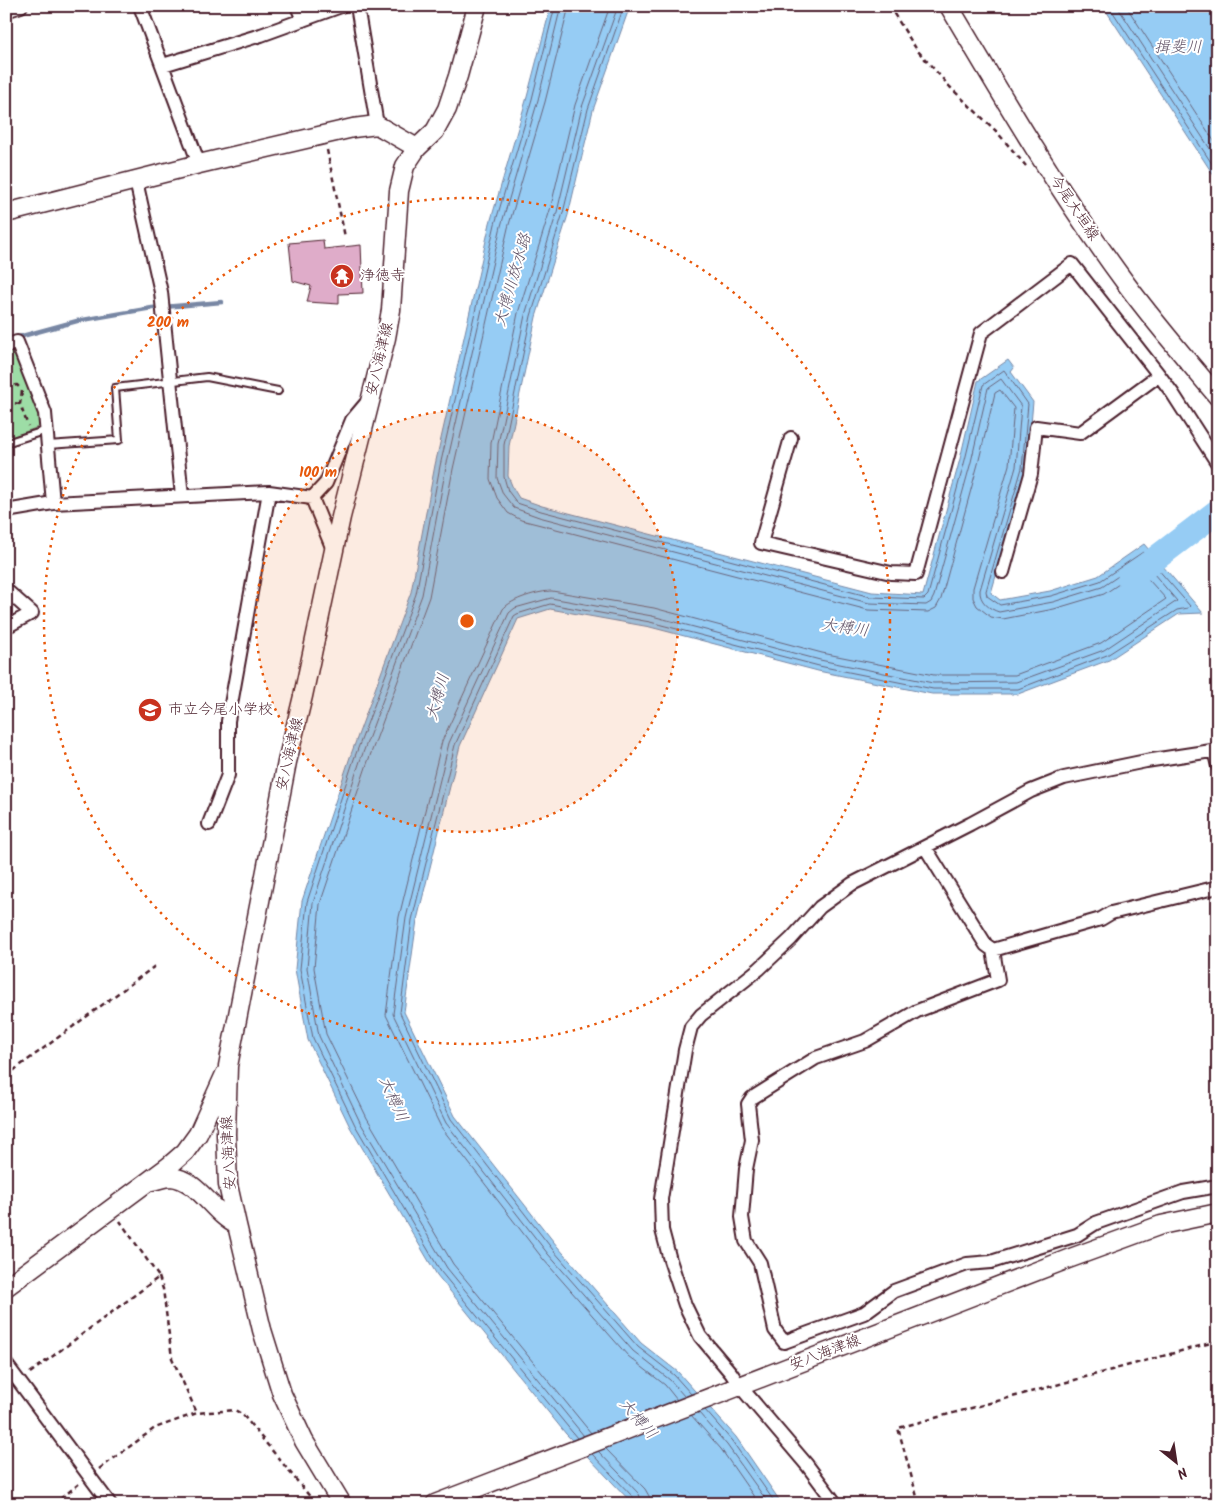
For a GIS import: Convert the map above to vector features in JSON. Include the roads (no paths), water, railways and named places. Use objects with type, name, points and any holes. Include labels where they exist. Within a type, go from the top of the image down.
[{"type":"main road","name":"安八海津線","points":[[342,1504],[304,1441],[282,1394],[262,1330],[237,1225],[228,1176],[226,1134],[228,1066],[287,762],[334,552],[386,338],[390,310],[399,191],[405,166],[417,148],[435,131],[447,109],[477,6]]},
{"type":"main road","name":"今尾大垣線","points":[[949,6],[1026,136],[1081,220],[1127,286],[1218,397]]},
{"type":"main road","points":[[6,213],[199,164],[353,128],[377,125],[417,148]]},
{"type":"main road","points":[[6,1287],[149,1182],[185,1152],[198,1134],[228,1066]]},
{"type":"main road","points":[[149,1182],[171,1177],[190,1183],[227,1220],[237,1225]]},
{"type":"main road","name":"安八海津線","points":[[435,1504],[720,1392],[1161,1225],[1218,1213]]},
{"type":"street","points":[[6,11],[21,6]]},
{"type":"street","points":[[140,6],[199,164]]},
{"type":"street","points":[[297,6],[303,20]]},
{"type":"street","points":[[163,65],[341,6]]},
{"type":"street","points":[[356,6],[377,125]]},
{"type":"street","points":[[136,181],[161,292],[182,496]]},
{"type":"street","points":[[791,438],[761,543],[891,573],[916,574],[981,333],[1072,264],[1173,394],[1218,464]]},
{"type":"street","points":[[6,346],[17,342],[28,387],[45,413],[53,503]]},
{"type":"street","points":[[1003,572],[1031,474],[1036,427],[1080,433],[1159,375]]},
{"type":"street","points":[[312,498],[326,483],[352,420],[371,397]]},
{"type":"street","points":[[6,511],[53,503],[269,492],[312,498]]},
{"type":"street","points":[[209,824],[228,775],[228,721],[269,492]]},
{"type":"street","points":[[312,498],[334,552]]},
{"type":"street","points":[[6,590],[32,613],[6,627]]},
{"type":"street","points":[[836,1504],[807,1465],[700,1336],[685,1305],[670,1260],[662,1230],[661,1199],[685,1050],[691,1027],[701,1015],[759,969],[791,939],[820,907],[852,884],[1031,791],[1064,778],[1146,760],[1216,750],[1218,766]]},
{"type":"street","points":[[925,847],[986,945],[993,950],[998,980],[917,1011],[865,1041],[816,1058],[752,1098],[748,1104],[752,1140],[746,1170],[742,1217],[746,1241],[760,1263],[775,1330],[784,1342],[864,1314],[894,1290],[967,1264],[991,1262],[1077,1235],[1096,1223],[1183,1192],[1218,1186]]},
{"type":"street","points":[[993,950],[1101,919],[1111,913],[1218,887]]},
{"type":"street","points":[[6,1364],[110,1504]]},
{"type":"lane","points":[[48,445],[119,440],[115,388],[207,377],[278,391]]},
{"type":"lane","points":[[6,443],[47,430]]},
{"type":"water","name":"大博川放水路","points":[[551,6],[630,6],[593,110],[568,215],[536,317],[509,446],[508,476],[519,498],[542,506],[872,592],[923,595],[960,459],[978,381],[1008,360],[1014,368],[1011,372],[1033,402],[1027,469],[991,593],[1000,600],[1050,591],[1098,576],[1144,544],[1203,613],[1179,614],[1109,660],[1018,694],[932,694],[818,671],[650,627],[550,609],[518,619],[460,746],[417,920],[404,1012],[455,1116],[557,1246],[641,1343],[678,1372],[736,1437],[782,1504],[633,1504],[566,1434],[437,1275],[350,1127],[308,1040],[295,969],[302,901],[350,757],[411,592],[435,465],[490,223],[527,97]]},
{"type":"water","name":"揖斐川","points":[[1103,6],[1218,6],[1218,182]]},
{"type":"waterway","points":[[15,338],[77,321],[152,308],[222,302]]},
{"type":"waterway","name":"大榑川","points":[[1130,578],[1218,511]]},
{"type":"place","name":"浄徳寺","points":[[342,276]]},
{"type":"place","name":"市立今尾小学校","points":[[150,710]]}]
